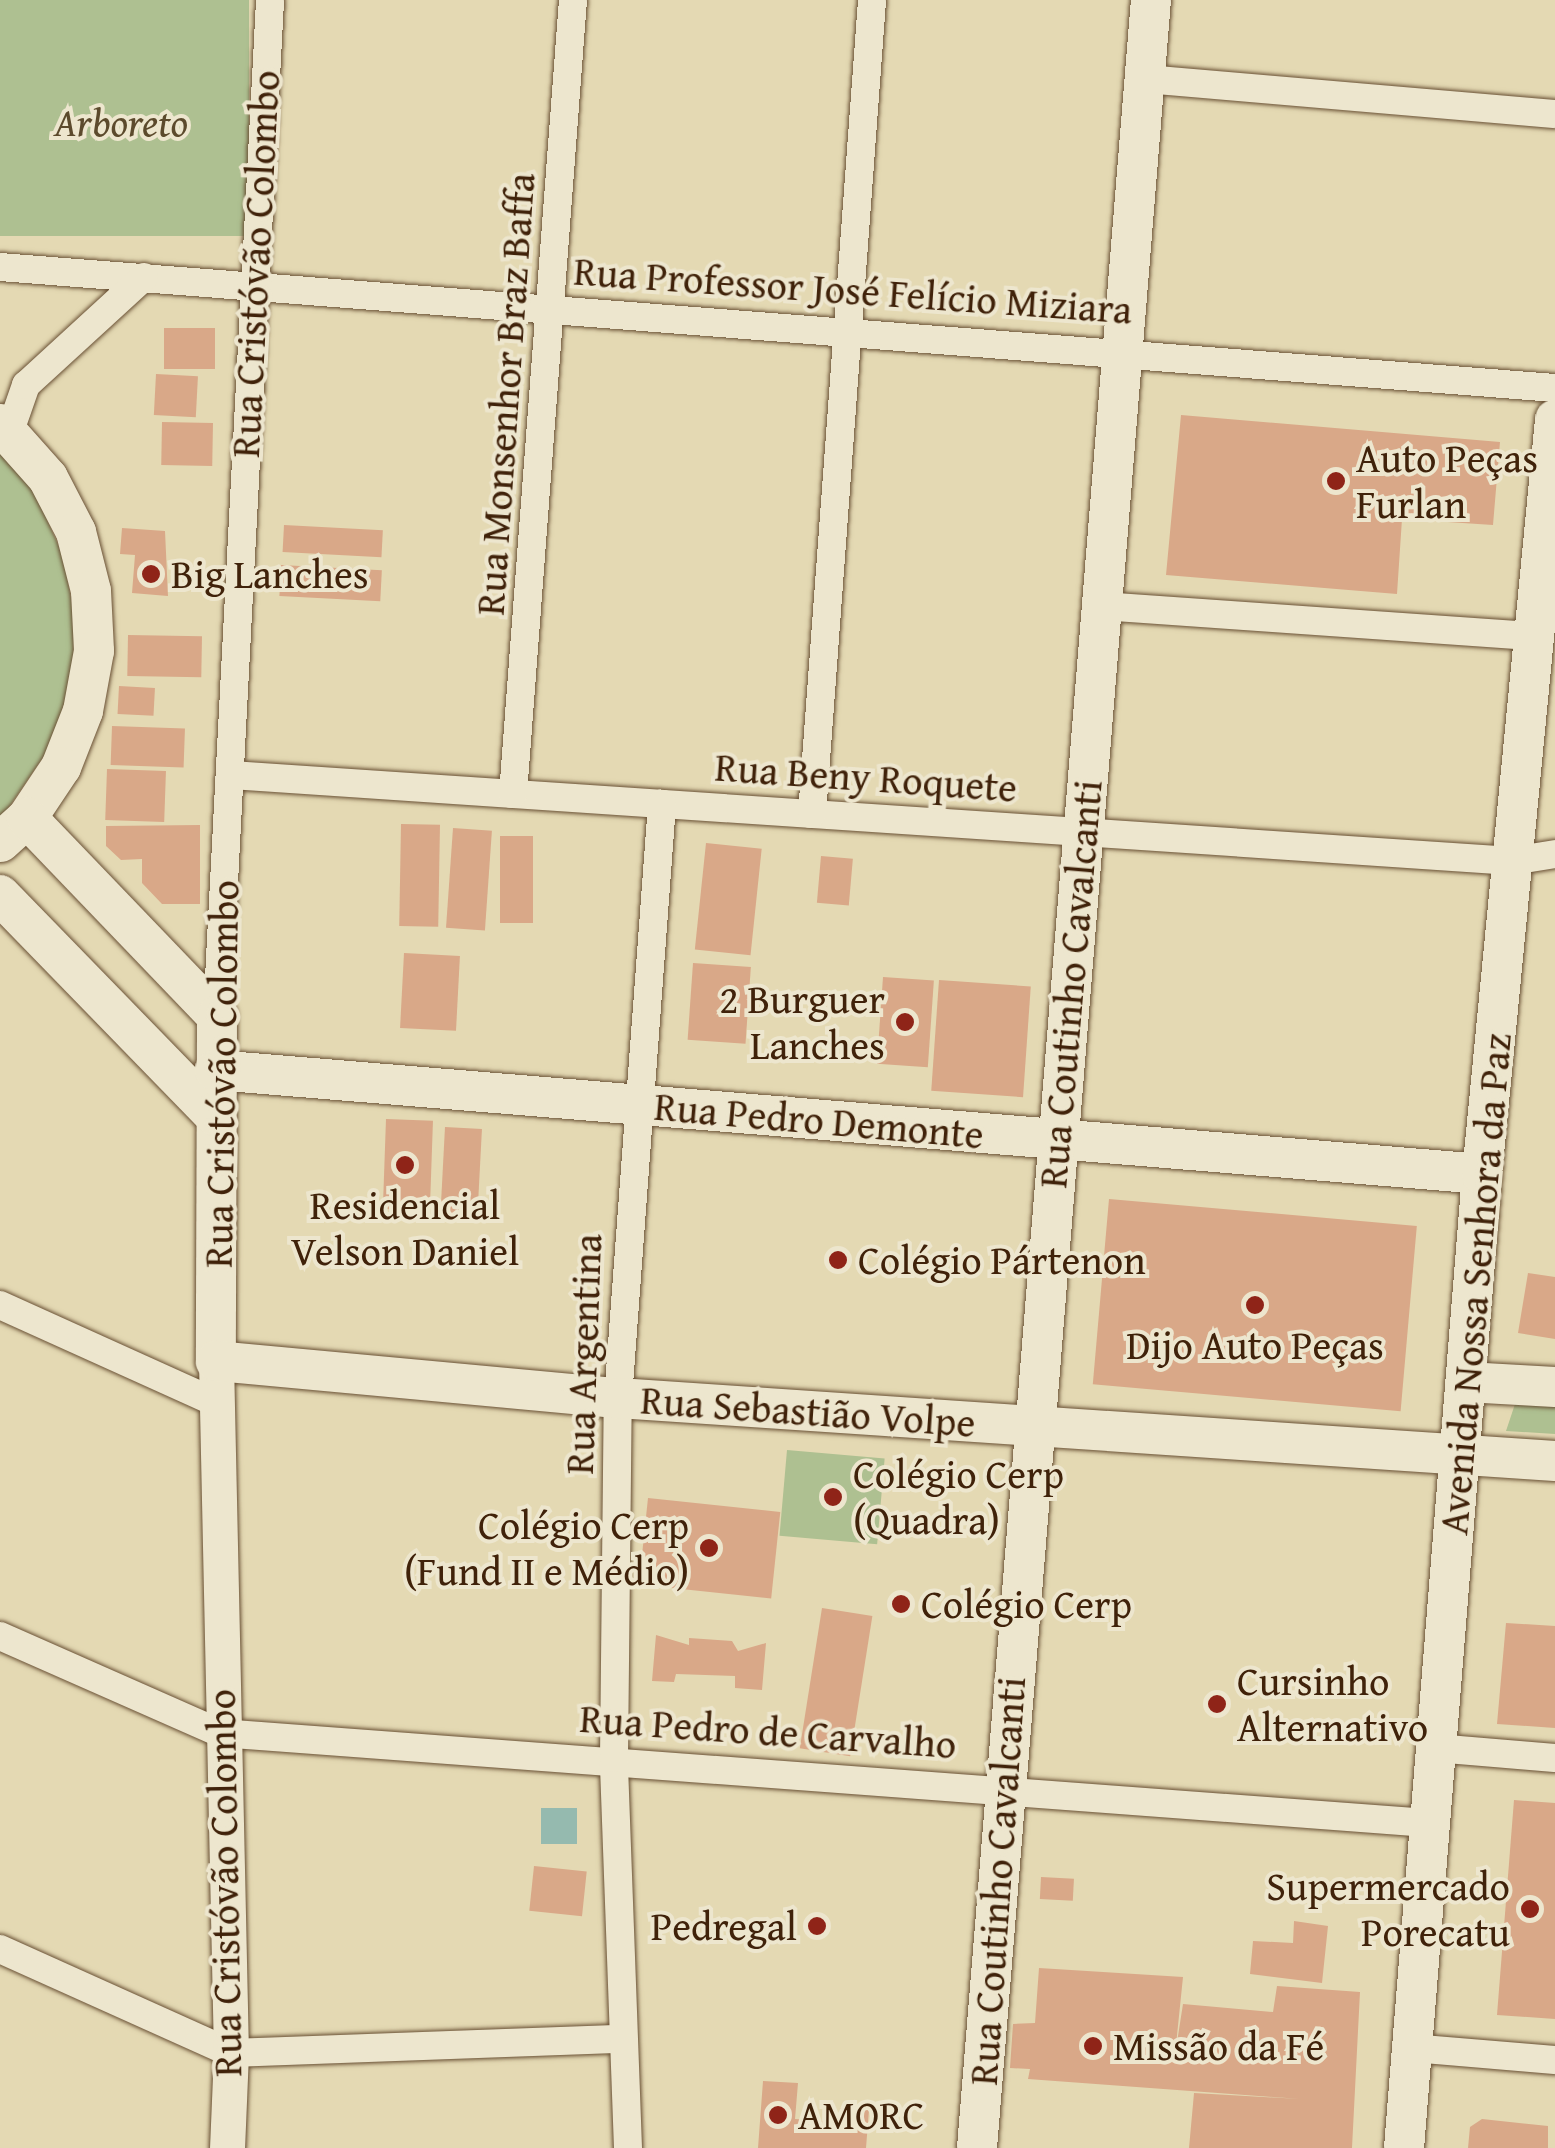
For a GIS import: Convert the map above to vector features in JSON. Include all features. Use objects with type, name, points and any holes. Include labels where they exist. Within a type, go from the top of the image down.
[{"type":"main road","name":"Rua Coutinho Cavalcanti","points":[[976,2148],[1151,0]]},
{"type":"main road","name":"Avenida Nossa Senhora da Paz","points":[[1404,2148],[1482,1174],[1531,636],[1555,420]]},
{"type":"main road","points":[[5,428],[48,478],[76,532],[92,621],[83,711],[61,768],[13,830],[217,1016]]},
{"type":"main road","points":[[0,895],[214,1115]]},
{"type":"main road","name":"Rua Cristóvão Colombo","points":[[216,1361],[217,1016]]},
{"type":"main road","name":"Rua Pedro Demonte","points":[[216,1070],[1482,1174]]},
{"type":"main road","name":"Rua Sebastião Volpe","points":[[216,1361],[618,1398],[1555,1462]]},
{"type":"main road","points":[[1466,1382],[1555,1387]]},
{"type":"street","name":"Rua Cristóvão Colombo","points":[[217,1016],[251,290],[270,0]]},
{"type":"street","name":"Rua Monsenhor Braz Baffa","points":[[513,794],[574,0]]},
{"type":"street","points":[[812,814],[872,0]]},
{"type":"street","points":[[1145,80],[1555,114]]},
{"type":"street","name":"Rua Professor José Felício Miziara","points":[[0,267],[251,290],[1122,350],[1555,388]]},
{"type":"street","points":[[5,428],[26,384],[144,278]]},
{"type":"street","points":[[1101,606],[1531,636]]},
{"type":"street","name":"Rua Beny Roquete","points":[[231,776],[1512,861],[1555,854]]},
{"type":"street","name":"Rua Argentina","points":[[628,2148],[614,1758],[618,1398],[636,1105],[662,804]]},
{"type":"street","points":[[0,1305],[218,1403]]},
{"type":"street","name":"Rua Cristóvão Colombo","points":[[216,1361],[220,1733],[231,2054],[226,2148]]},
{"type":"street","points":[[0,1636],[220,1733]]},
{"type":"street","name":"Rua Pedro de Carvalho","points":[[220,1733],[614,1758],[1428,1823]]},
{"type":"street","points":[[1435,1748],[1555,1758]]},
{"type":"street","points":[[0,1949],[231,2054],[622,2038]]},
{"type":"street","points":[[1412,2048],[1555,2060]]},
{"type":"green space","name":"Arboreto","points":[[0,0],[249,0],[249,236],[0,236]]},
{"type":"green space","points":[[0,444],[35,493],[63,556],[75,620],[72,679],[52,744],[0,820]]},
{"type":"green space","points":[[1517,1398],[1555,1400],[1555,1434],[1506,1431]]},
{"type":"green space","name":"Colégio Cerp (Quadra)","points":[[787,1450],[885,1459],[877,1544],[780,1536]]},
{"type":"water","points":[[541,1808],[577,1808],[577,1844],[541,1844]]},
{"type":"building","points":[[164,328],[215,328],[215,369],[164,369]]},
{"type":"building","points":[[156,374],[198,376],[196,417],[154,415]]},
{"type":"building","name":"Auto Peças Furlan","points":[[1181,415],[1500,442],[1493,525],[1402,519],[1397,594],[1166,575]]},
{"type":"building","points":[[162,422],[213,423],[212,466],[161,465]]},
{"type":"building","points":[[284,525],[383,530],[381,557],[283,552]]},
{"type":"building","name":"Big Lanches","points":[[122,528],[165,531],[168,596],[132,593],[135,555],[120,554]]},
{"type":"building","points":[[281,565],[382,570],[380,601],[279,596]]},
{"type":"building","points":[[128,635],[202,636],[201,677],[127,676]]},
{"type":"building","points":[[119,686],[155,688],[153,716],[118,714]]},
{"type":"building","points":[[112,726],[185,729],[184,768],[111,765]]},
{"type":"building","points":[[107,769],[166,771],[164,822],[105,820]]},
{"type":"building","points":[[401,824],[440,825],[438,927],[399,926]]},
{"type":"building","points":[[200,825],[200,904],[162,904],[142,883],[142,859],[121,860],[106,846],[106,826]]},
{"type":"building","points":[[453,828],[492,831],[485,930],[446,928]]},
{"type":"building","points":[[500,836],[533,836],[533,923],[500,923]]},
{"type":"building","points":[[706,843],[762,849],[751,955],[695,949]]},
{"type":"building","points":[[821,856],[853,859],[849,906],[817,903]]},
{"type":"building","points":[[404,953],[460,956],[456,1031],[400,1028]]},
{"type":"building","points":[[693,963],[751,967],[745,1044],[688,1040]]},
{"type":"building","name":"2 Burguer Lanches","points":[[883,977],[934,981],[928,1067],[877,1064]]},
{"type":"building","points":[[939,980],[1031,986],[1023,1097],[931,1091]]},
{"type":"building","name":"Residencial Velson Daniel","points":[[386,1119],[433,1121],[430,1211],[383,1209]]},
{"type":"building","points":[[445,1127],[482,1129],[477,1216],[440,1214]]},
{"type":"building","name":"Dijo Auto Peças","points":[[1109,1199],[1417,1226],[1401,1411],[1093,1384]]},
{"type":"building","points":[[1528,1273],[1555,1277],[1555,1339],[1518,1333]]},
{"type":"building","name":"Colégio Cerp (Fund II e Médio)","points":[[648,1498],[780,1512],[771,1598],[639,1585]]},
{"type":"building","points":[[822,1608],[872,1616],[850,1756],[800,1748]]},
{"type":"building","points":[[1506,1623],[1555,1626],[1555,1728],[1497,1724]]},
{"type":"building","points":[[656,1635],[689,1645],[689,1638],[732,1641],[738,1651],[766,1643],[762,1690],[735,1688],[735,1676],[676,1674],[674,1682],[652,1681]]},
{"type":"building","name":"Supermercado Porecatu","points":[[1514,1800],[1555,1803],[1555,2019],[1497,2015]]},
{"type":"building","points":[[534,1866],[587,1872],[582,1916],[529,1911]]},
{"type":"building","points":[[1041,1877],[1074,1879],[1073,1901],[1040,1899]]},
{"type":"building","points":[[1294,1921],[1328,1926],[1322,1983],[1250,1974],[1253,1941],[1293,1943]]},
{"type":"building","points":[[1039,1968],[1183,1977],[1175,2055],[1183,2004],[1273,2012],[1277,1986],[1360,1992],[1352,2148],[1189,2148],[1194,2093],[1300,2099],[1028,2079],[1030,2069],[1010,2068],[1013,2024],[1035,2023]]},
{"type":"building","name":"AMORC","points":[[763,2081],[798,2083],[795,2119],[839,2122],[840,2108],[869,2110],[866,2148],[758,2148]]},
{"type":"building","points":[[1482,2119],[1548,2126],[1548,2148],[1468,2148],[1470,2127]]},
{"type":"place","name":"Auto Peças Furlan","points":[[1336,481]]},
{"type":"place","name":"Big Lanches","points":[[151,574]]},
{"type":"place","name":"2 Burguer Lanches","points":[[905,1022]]},
{"type":"place","name":"Residencial Velson Daniel","points":[[405,1165]]},
{"type":"place","name":"Colégio Pártenon","points":[[838,1260]]},
{"type":"place","name":"Dijo Auto Peças","points":[[1255,1305]]},
{"type":"place","name":"Colégio Cerp (Quadra)","points":[[833,1497]]},
{"type":"place","name":"Colégio Cerp (Fund II e Médio)","points":[[709,1548]]},
{"type":"place","name":"Colégio Cerp","points":[[901,1604]]},
{"type":"place","name":"Cursinho Alternativo","points":[[1217,1704]]},
{"type":"place","name":"Supermercado Porecatu","points":[[1530,1909]]},
{"type":"place","name":"Pedregal","points":[[817,1926]]},
{"type":"place","name":"Missão da Fé","points":[[1093,2046]]},
{"type":"place","name":"AMORC","points":[[778,2115]]}]
